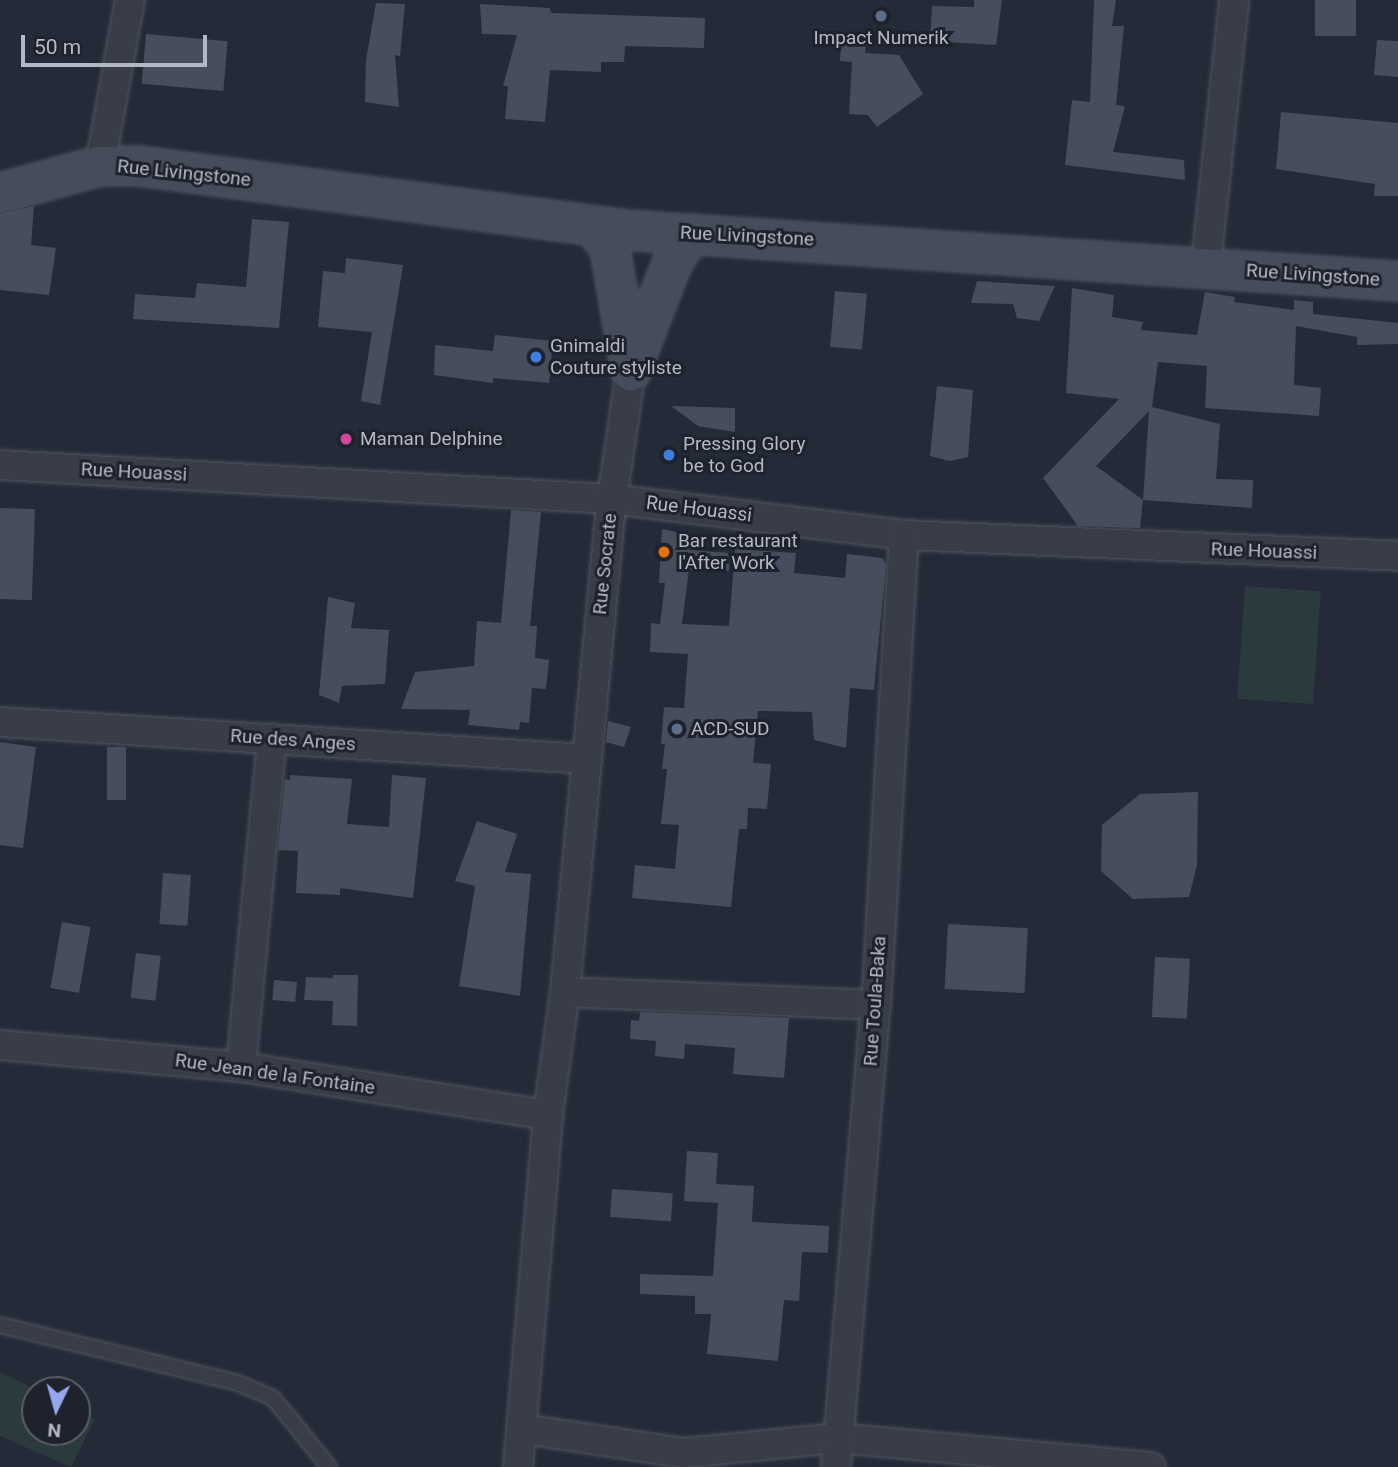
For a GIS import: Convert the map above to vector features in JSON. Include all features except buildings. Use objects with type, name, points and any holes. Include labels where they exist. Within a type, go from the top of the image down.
[{"type":"street","points":[[101,153],[131,0]]},
{"type":"street","points":[[1207,256],[1234,0]]},
{"type":"street","points":[[0,165],[101,153]]},
{"type":"street","points":[[0,193],[101,153]]},
{"type":"street","name":"Rue Livingstone","points":[[101,153],[691,233],[1207,256],[1398,259]]},
{"type":"street","points":[[614,222],[610,249],[631,371]]},
{"type":"street","name":"Rue Livingstone","points":[[614,222],[1207,256],[1398,281]]},
{"type":"street","points":[[631,371],[672,264],[691,233]]},
{"type":"street","name":"Rue Socrate","points":[[518,1467],[548,1115],[565,992],[612,499],[631,371]]},
{"type":"street","name":"Rue Houassi","points":[[0,465],[612,499],[904,535],[1398,556]]},
{"type":"street","name":"Rue Toula-Baka","points":[[836,1467],[876,1005],[904,535]]},
{"type":"street","name":"Rue des Anges","points":[[0,722],[586,759]]},
{"type":"street","points":[[241,1067],[272,738]]},
{"type":"street","points":[[565,992],[876,1005]]},
{"type":"street","name":"Rue Jean de la Fontaine","points":[[0,1045],[241,1067],[548,1115]]},
{"type":"street","points":[[523,1429],[684,1453],[838,1438],[1152,1467]]},
{"type":"lane","points":[[0,1325],[238,1383],[273,1398],[329,1467]]},
{"type":"shaded area","points":[[1245,586],[1321,591],[1313,704],[1237,699]]},
{"type":"shaded area","points":[[0,1372],[21,1382],[21,1445],[0,1436]]},
{"type":"shaded area","points":[[23,1446],[82,1446],[71,1467]]},
{"type":"place","name":"Impact Numerik","points":[[881,16]]},
{"type":"place","name":"Gnimaldi Couture styliste","points":[[536,357]]},
{"type":"place","name":"Maman Delphine","points":[[346,439]]},
{"type":"place","name":"Pressing Glory be to God","points":[[669,455]]},
{"type":"place","name":"Bar restaurant l'After Work","points":[[664,552]]},
{"type":"place","name":"ACD-SUD","points":[[677,729]]}]
